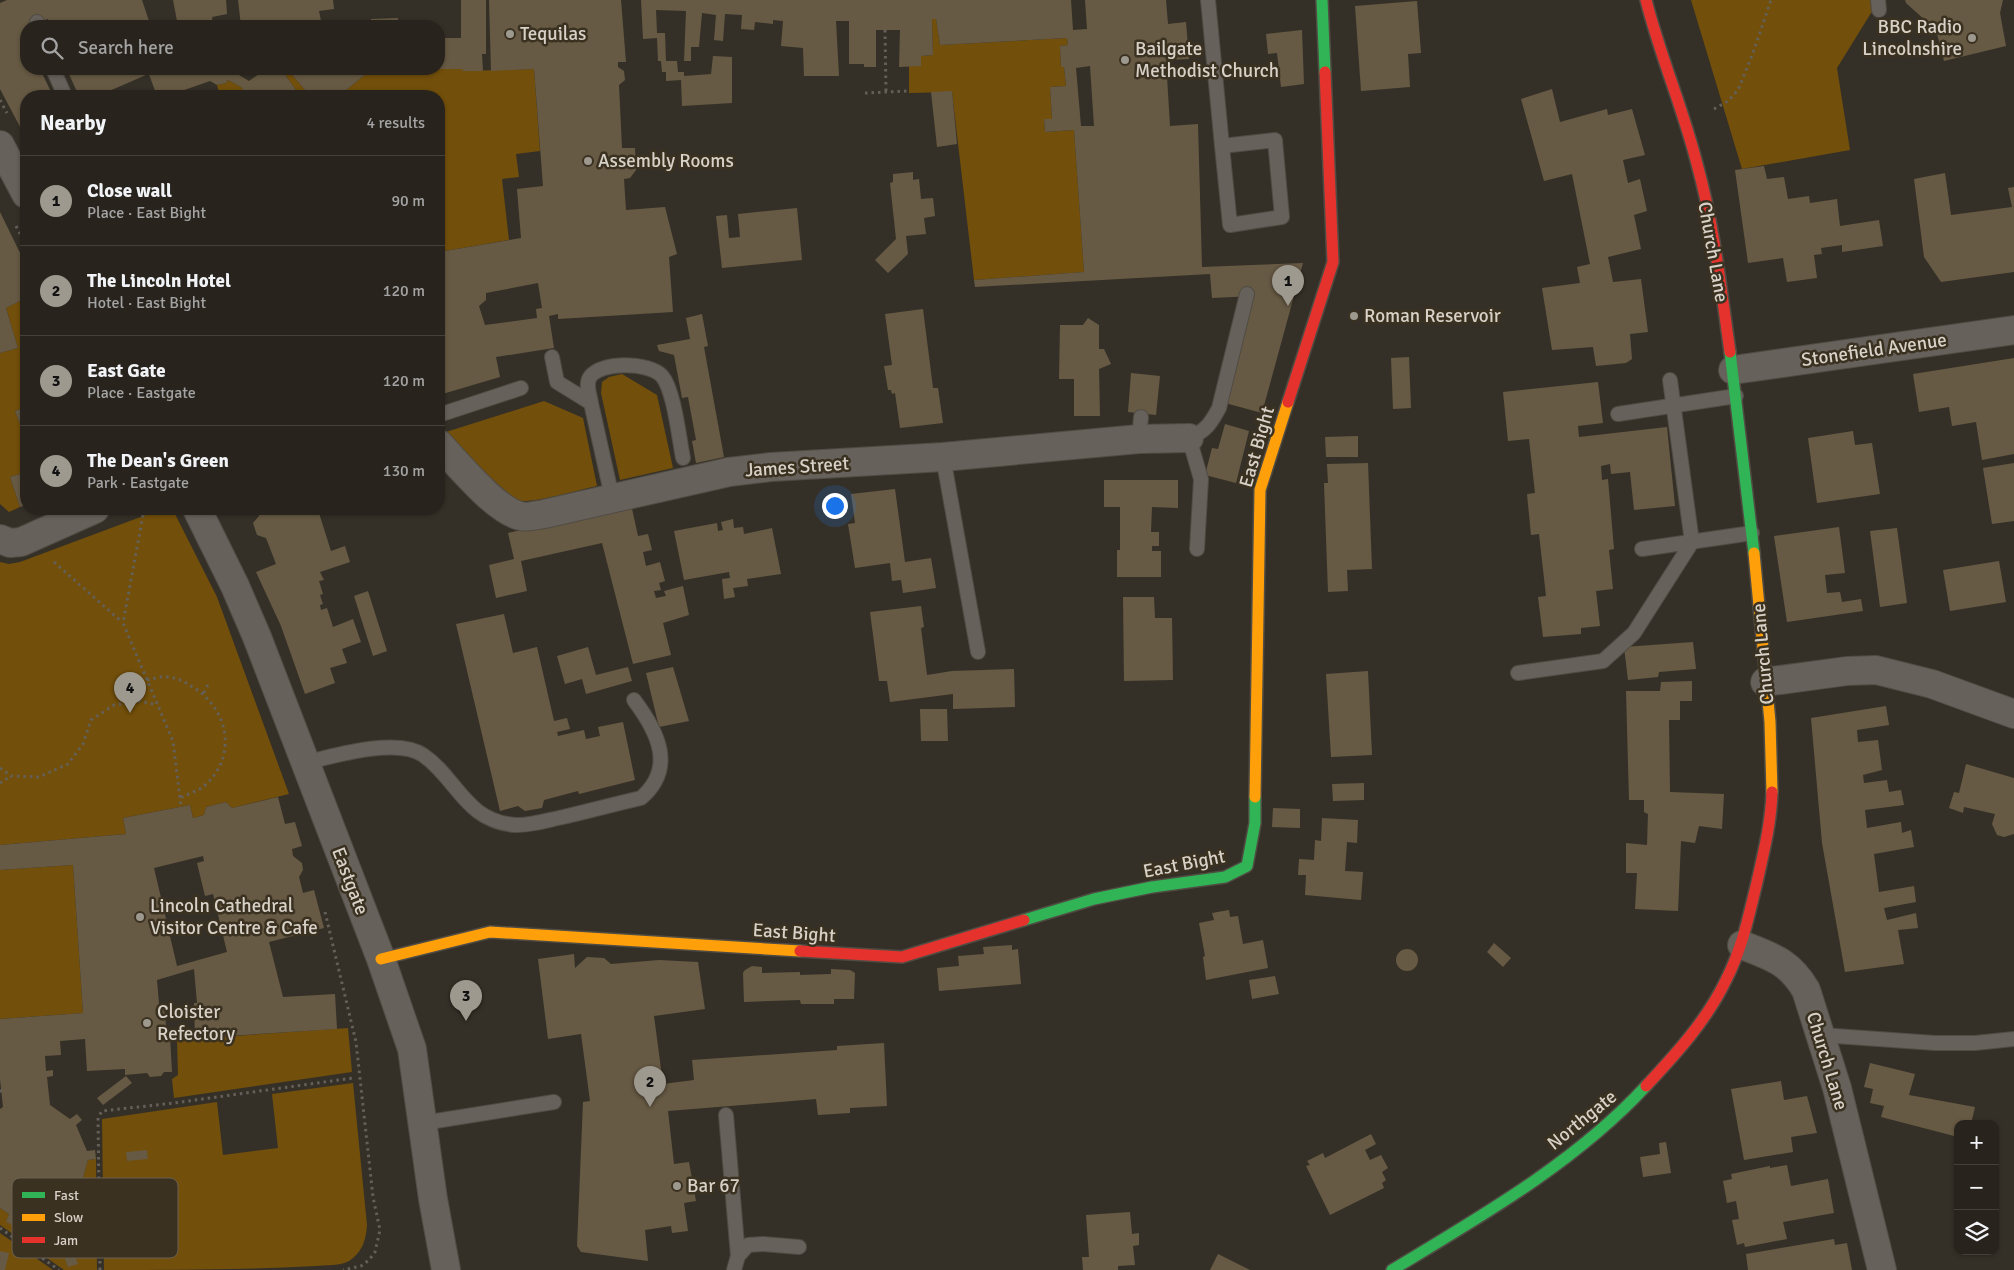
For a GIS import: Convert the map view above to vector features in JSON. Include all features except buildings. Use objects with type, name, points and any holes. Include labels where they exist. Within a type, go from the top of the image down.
[{"type":"street","name":"East Bight","points":[[380,959],[490,932],[902,957],[1094,899],[1152,887],[1225,877],[1247,866],[1255,823],[1260,490],[1333,262],[1322,0]]},
{"type":"street","name":"Church Lane","points":[[1646,0],[1658,42],[1686,121],[1699,170],[1735,383],[1752,533],[1772,765],[1769,830],[1742,945],[1783,963],[1797,975],[1806,990],[1842,1107],[1882,1270]]},
{"type":"street","points":[[0,145],[20,180]]},
{"type":"street","name":"Stonefield Avenue","points":[[1735,383],[2014,330]]},
{"type":"street","name":"James Street","points":[[445,450],[498,506],[522,517],[544,514],[612,497],[729,472],[771,467],[942,457],[1140,428],[1189,438]]},
{"type":"street","points":[[0,539],[10,543],[21,542],[81,515]]},
{"type":"street","name":"Eastgate","points":[[200,515],[246,612],[380,959],[412,1049],[433,1199],[446,1270]]},
{"type":"street","points":[[1766,682],[1847,670],[1876,670],[1932,684],[2014,714]]},
{"type":"street","name":"Northgate","points":[[1392,1270],[1522,1190],[1633,1100],[1678,1052],[1711,1008],[1742,945]]},
{"type":"lane","points":[[1208,0],[1222,146],[1230,224],[1282,217],[1275,140],[1222,146]]},
{"type":"lane","points":[[56,75],[62,90]]},
{"type":"lane","points":[[1197,549],[1201,479],[1189,438],[1201,433],[1211,422],[1219,408],[1247,294]]},
{"type":"lane","points":[[552,357],[557,382],[591,403]]},
{"type":"lane","points":[[612,497],[587,384],[591,376],[606,368],[624,365],[645,366],[661,374],[669,386],[683,458]]},
{"type":"lane","points":[[1518,674],[1603,661],[1634,633],[1692,542],[1670,380]]},
{"type":"lane","points":[[1618,414],[1674,406],[1735,383]]},
{"type":"lane","points":[[445,413],[521,388]]},
{"type":"lane","points":[[942,457],[978,652]]},
{"type":"lane","points":[[1642,549],[1752,533]]},
{"type":"lane","points":[[305,763],[350,751],[405,749],[423,755],[462,798],[492,819],[515,825],[542,822],[641,798],[652,788],[662,768],[660,749],[646,716],[634,700]]},
{"type":"lane","points":[[1821,1035],[1935,1043],[1976,1043],[2014,1039]]},
{"type":"lane","points":[[423,1123],[554,1102]]},
{"type":"lane","points":[[726,1115],[738,1256],[734,1270]]},
{"type":"lane","points":[[738,1256],[748,1245],[763,1244],[799,1247]]},
{"type":"path","points":[[1686,121],[1716,109],[1728,101],[1738,90],[1771,0]]},
{"type":"path","points":[[885,30],[886,92]]},
{"type":"path","points":[[865,93],[908,91]]},
{"type":"path","points":[[123,623],[143,515]]},
{"type":"path","points":[[51,560],[123,623],[173,741],[181,806]]},
{"type":"path","points":[[147,680],[166,676],[182,681],[204,693],[218,710],[224,725],[225,750],[218,770],[204,787],[180,798]]},
{"type":"path","points":[[204,693],[209,682]]},
{"type":"path","points":[[0,768],[11,776],[39,777],[68,764],[83,744],[91,720],[114,705],[140,701],[157,705]]},
{"type":"path","points":[[0,783],[11,776]]},
{"type":"path","points":[[324,905],[356,1042],[373,1198],[380,1230],[375,1252],[369,1260],[361,1266],[343,1270]]},
{"type":"path","points":[[99,1178],[98,1118],[102,1111],[353,1078]]},
{"type":"path","points":[[0,1228],[12,1237]]},
{"type":"path","points":[[42,1258],[59,1270]]},
{"type":"shaded area","points":[[1691,0],[1876,0],[1877,10],[1871,13],[1837,68],[1850,150],[1742,169]]},
{"type":"shaded area","points":[[932,19],[936,19],[940,45],[1067,38],[1068,45],[1060,46],[1061,67],[1064,67],[1066,86],[1050,87],[1052,119],[1044,120],[1045,132],[1074,130],[1084,272],[974,280],[952,92],[909,93],[909,66],[921,66],[921,56],[933,55]]},
{"type":"shaded area","points":[[445,69],[463,69],[463,71],[534,69],[540,151],[516,154],[519,177],[502,179],[509,240],[445,251],[445,90],[346,90],[365,75],[445,75]]},
{"type":"shaded area","points":[[285,75],[292,75],[305,90],[296,90]]},
{"type":"shaded area","points":[[228,80],[243,90],[218,90],[217,85],[226,83]]},
{"type":"shaded area","points":[[20,301],[20,409],[15,411],[20,424],[20,474],[10,477],[20,507],[9,512],[0,504],[0,353],[18,348],[6,308]]},
{"type":"shaded area","points":[[622,374],[657,395],[673,468],[620,480],[601,393],[602,382],[609,377]]},
{"type":"shaded area","points":[[544,401],[583,418],[597,486],[538,500],[521,501],[503,492],[492,483],[446,432]]},
{"type":"shaded area","points":[[146,515],[176,515],[217,597],[289,794],[232,808],[226,802],[206,807],[204,815],[193,818],[190,805],[123,818],[126,834],[0,845],[0,562],[9,564],[20,562]]},
{"type":"shaded area","points":[[73,865],[83,1013],[0,1019],[0,870]]},
{"type":"shaded area","points":[[348,1028],[352,1072],[174,1098],[172,1079],[178,1075],[177,1040]]},
{"type":"shaded area","points":[[353,1083],[367,1225],[363,1245],[358,1254],[349,1261],[333,1265],[236,1269],[104,1270],[104,1258],[178,1258],[178,1178],[103,1178],[102,1119],[217,1102],[223,1155],[278,1148],[272,1094]]},
{"type":"shaded area","points":[[96,1159],[96,1178],[83,1178],[88,1160]]},
{"type":"shaded area","points":[[0,1208],[9,1214],[7,1222],[12,1224],[12,1233],[0,1225]]},
{"type":"shaded area","points":[[0,1233],[12,1241],[12,1258],[36,1258],[53,1270],[0,1270]]},
{"type":"shaded area","points":[[47,1258],[97,1258],[97,1270],[64,1270]]},
{"type":"traffic: fast","points":[[1322,0],[1325,72]]},
{"type":"traffic: fast","points":[[1730,352],[1754,553]]},
{"type":"traffic: fast","points":[[1024,920],[1094,899],[1152,887],[1225,877],[1247,866],[1255,823],[1255,797]]},
{"type":"traffic: fast","points":[[1392,1270],[1493,1209],[1558,1164],[1619,1114],[1646,1086]]},
{"type":"traffic: slow","points":[[1255,797],[1260,490],[1288,402]]},
{"type":"traffic: slow","points":[[1754,553],[1770,722],[1772,792]]},
{"type":"traffic: slow","points":[[381,959],[490,932],[800,951]]},
{"type":"traffic: jam","points":[[1646,0],[1703,187],[1716,257],[1730,352]]},
{"type":"traffic: jam","points":[[1288,402],[1333,262],[1325,72]]},
{"type":"traffic: jam","points":[[1646,1086],[1700,1023],[1710,1009],[1732,968],[1745,932],[1765,848],[1772,792]]},
{"type":"traffic: jam","points":[[800,951],[902,957],[1024,920]]},
{"type":"place","name":"Tequilas","points":[[510,34]]},
{"type":"place","name":"BBC Radio Lincolnshire","points":[[1972,38]]},
{"type":"place","name":"Bailgate Methodist Church","points":[[1125,60]]},
{"type":"place","name":"Assembly Rooms","points":[[588,161]]},
{"type":"place","name":"Close wall","points":[[1288,306]]},
{"type":"place","name":"Roman Reservoir","points":[[1354,316]]},
{"type":"place","name":"The Dean's Green","points":[[130,713]]},
{"type":"place","name":"Lincoln Cathedral Visitor Centre & Cafe","points":[[140,917]]},
{"type":"place","name":"East Gate","points":[[466,1021]]},
{"type":"place","name":"Cloister Refectory","points":[[147,1023]]},
{"type":"place","name":"The Lincoln Hotel","points":[[650,1107]]},
{"type":"place","name":"Bar 67","points":[[677,1186]]}]
